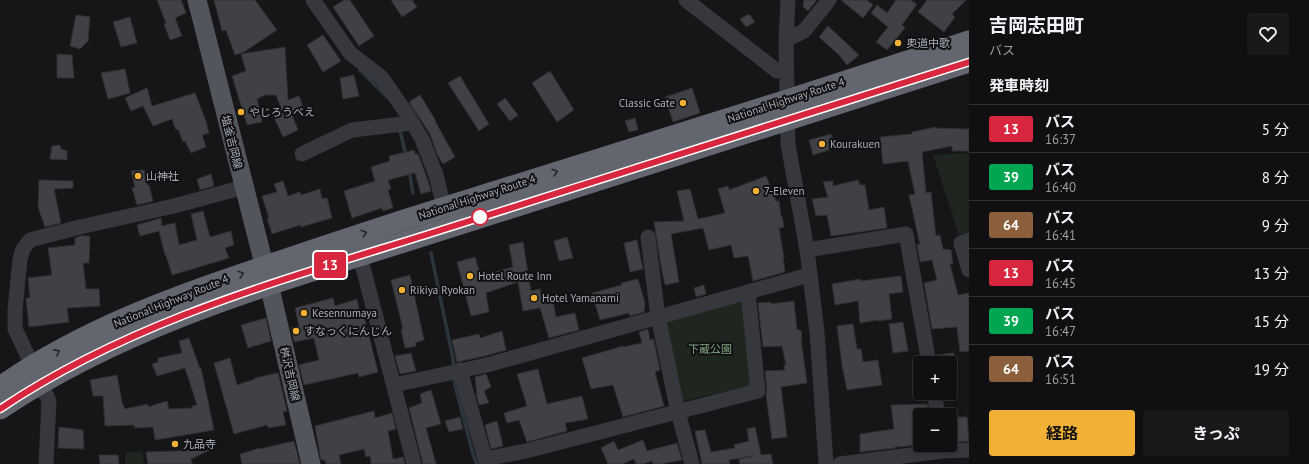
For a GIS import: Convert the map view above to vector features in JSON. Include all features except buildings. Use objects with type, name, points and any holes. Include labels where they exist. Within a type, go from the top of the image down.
[{"type":"highway","name":"National Highway Route 4","points":[[0,387],[110,346],[266,275],[444,207],[788,100],[969,41]]},
{"type":"highway","name":"National Highway Route 4","points":[[266,275],[360,256],[634,168],[788,121],[969,62]]},
{"type":"highway","name":"National Highway Route 4","points":[[0,409],[37,374]]},
{"type":"main road","name":"塩釜吉岡線","points":[[197,0],[266,275]]},
{"type":"main road","name":"桝沢吉岡線","points":[[266,275],[311,464]]},
{"type":"street","points":[[313,0],[350,53],[382,78],[412,122],[422,139],[436,175],[444,207]]},
{"type":"street","points":[[686,0],[777,71],[786,68]]},
{"type":"street","points":[[788,0],[786,40],[788,144],[807,250],[817,332],[826,464]]},
{"type":"street","points":[[786,40],[804,31],[829,0]]},
{"type":"street","points":[[302,154],[352,130],[412,122]]},
{"type":"street","points":[[46,464],[49,401],[15,329],[15,310],[20,259],[23,249],[30,240],[174,206],[244,187]]},
{"type":"street","points":[[807,250],[906,234],[928,356]]},
{"type":"street","points":[[648,237],[658,317],[678,412],[692,464]]},
{"type":"street","points":[[969,240],[961,243],[969,270]]},
{"type":"street","points":[[360,256],[414,464]]},
{"type":"street","points":[[394,385],[455,371],[487,366],[809,275]]},
{"type":"street","points":[[455,371],[485,459],[528,457],[678,412],[758,391],[748,292]]},
{"type":"street","points":[[957,449],[969,450]]},
{"type":"street","points":[[840,464],[917,452]]},
{"type":"green space","points":[[969,153],[969,232],[959,235],[933,155]]},
{"type":"green space","name":"下蔵公園","points":[[744,299],[753,385],[683,401],[663,319]]},
{"type":"green space","points":[[142,451],[144,464],[125,464],[126,453]]},
{"type":"waterway","points":[[360,70],[387,97]]},
{"type":"waterway","points":[[400,130],[406,156]]},
{"type":"waterway","points":[[409,170],[413,193]]},
{"type":"waterway","points":[[431,253],[454,368]]},
{"type":"waterway","points":[[454,376],[473,454],[477,464]]},
{"type":"bus line","name":"13","points":[[0,409],[41,383],[110,346],[156,326],[240,294],[634,168],[788,121],[969,62]]},
{"type":"place","name":"奥道中歌","points":[[898,43]]},
{"type":"place","name":"Classic Gate","points":[[683,103]]},
{"type":"place","name":"やじろうべえ","points":[[241,112]]},
{"type":"place","name":"Kourakuen","points":[[822,144]]},
{"type":"place","name":"山神社","points":[[138,176]]},
{"type":"place","name":"7-Eleven","points":[[756,191]]},
{"type":"place","name":"Hotel Route Inn","points":[[470,276]]},
{"type":"place","name":"Rikiya Ryokan","points":[[402,290]]},
{"type":"place","name":"Hotel Yamanami","points":[[534,298]]},
{"type":"place","name":"Kesennumaya","points":[[304,313]]},
{"type":"place","name":"すなっくにんじん","points":[[296,331]]},
{"type":"place","name":"九品寺","points":[[175,444]]}]
